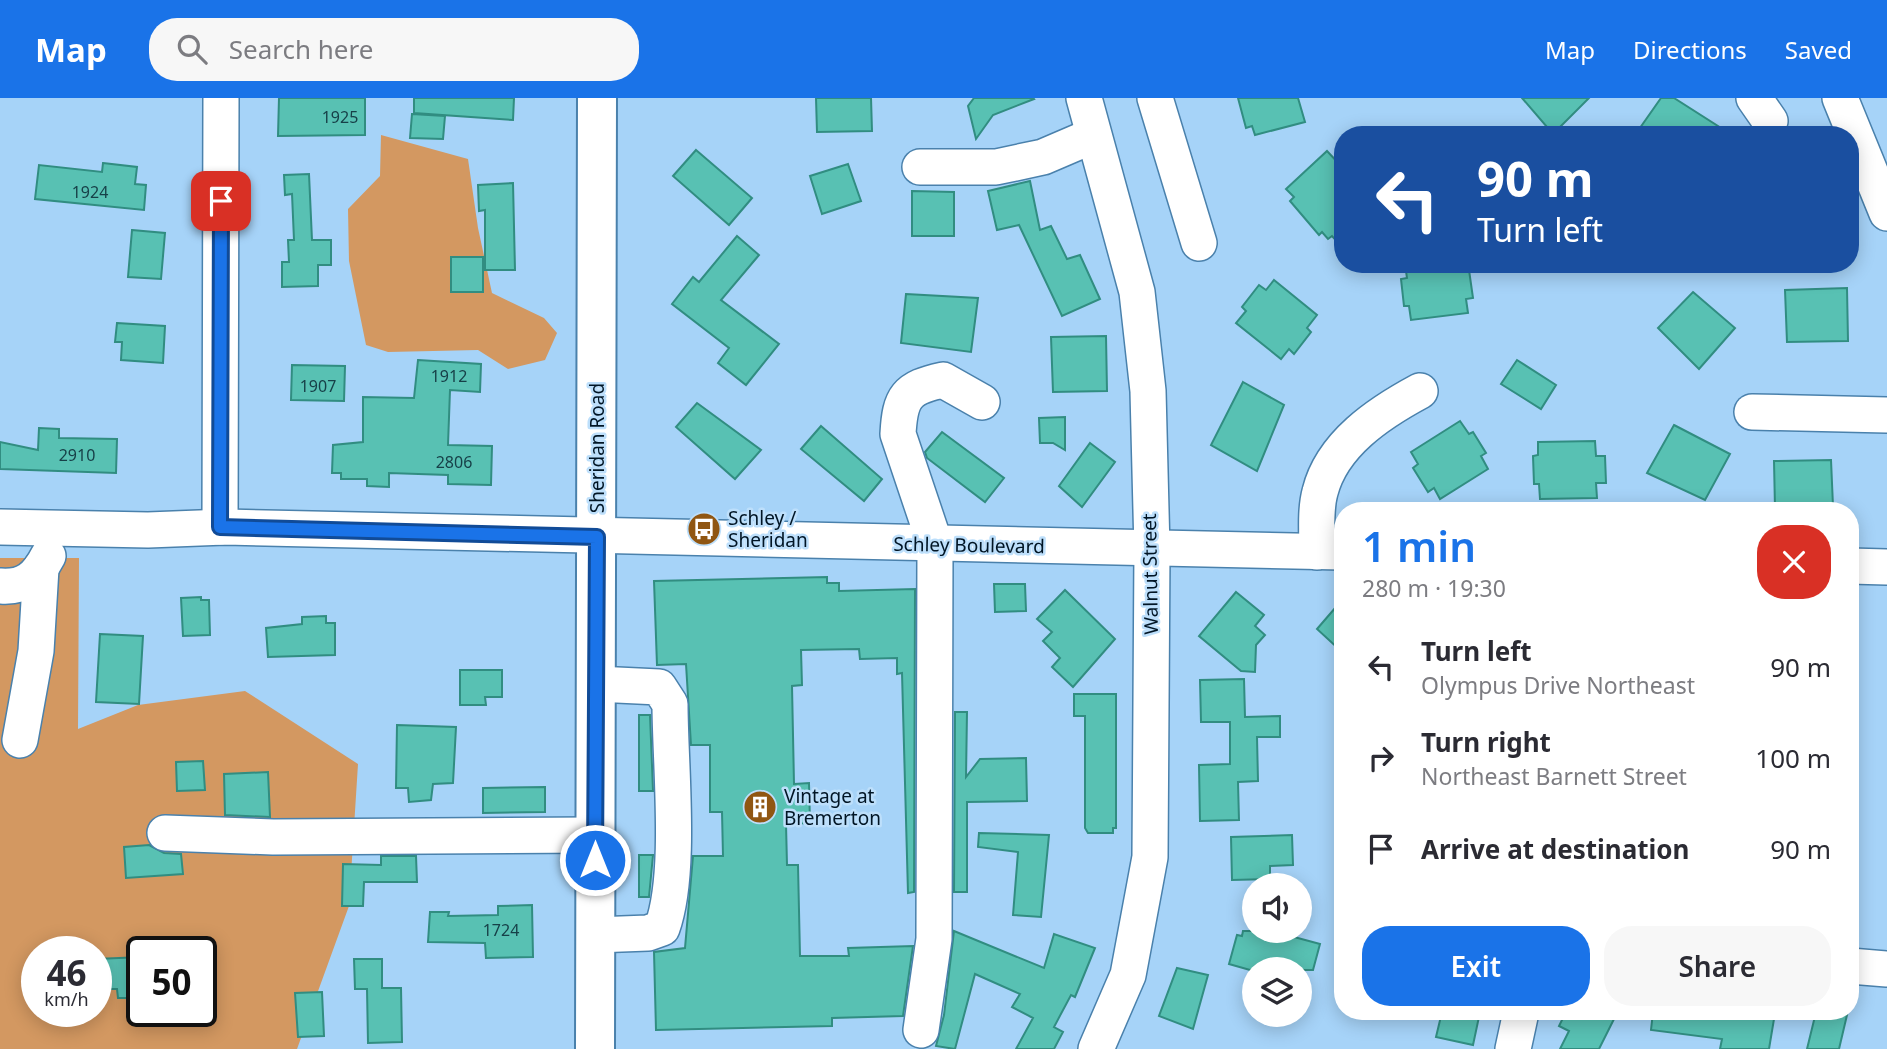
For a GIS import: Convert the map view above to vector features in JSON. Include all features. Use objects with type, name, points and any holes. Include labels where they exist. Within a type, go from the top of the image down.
[{"type":"main road","name":"Sheridan Road","points":[[595,1049],[597,98]]},
{"type":"street","points":[[220,527],[221,98]]},
{"type":"street","name":"Walnut Street","points":[[1084,98],[1092,136],[1137,292],[1148,391],[1152,550],[1150,857],[1128,975],[1096,1049]]},
{"type":"street","points":[[1155,98],[1199,243]]},
{"type":"street","points":[[1840,98],[1852,126]]},
{"type":"street","points":[[920,167],[996,167],[1043,158],[1092,136]]},
{"type":"street","points":[[1859,141],[1885,201],[1887,213]]},
{"type":"street","points":[[920,1030],[934,939],[935,544],[898,434],[904,397],[920,385],[943,380],[982,402]]},
{"type":"street","points":[[1329,552],[1319,495],[1338,452],[1383,412],[1420,391]]},
{"type":"street","points":[[1752,412],[1887,415]]},
{"type":"street","name":"Schley Boulevard","points":[[0,527],[148,530],[220,527],[1329,552]]},
{"type":"street","points":[[0,586],[15,587],[38,576],[57,528]]},
{"type":"street","points":[[1859,566],[1887,567]]},
{"type":"street","points":[[20,740],[36,651],[41,568]]},
{"type":"street","points":[[595,935],[648,933],[662,928],[670,905],[672,862],[670,704],[659,687],[596,684]]},
{"type":"street","points":[[165,833],[273,837],[596,835]]},
{"type":"street","points":[[1859,967],[1887,969]]},
{"type":"street","points":[[1513,1049],[1519,1020]]},
{"type":"shaded area","points":[[381,135],[468,159],[478,228],[492,293],[544,318],[557,333],[545,360],[508,369],[478,350],[388,352],[366,345],[349,261],[348,209],[380,176]]},
{"type":"shaded area","points":[[0,558],[79,558],[78,729],[138,705],[245,691],[358,764],[349,906],[297,1049],[0,1049]]},
{"type":"building","points":[[279,98],[365,98],[365,135],[278,136]]},
{"type":"building","points":[[414,98],[514,98],[513,120],[414,113]]},
{"type":"building","points":[[816,98],[871,98],[872,131],[817,132]]},
{"type":"building","points":[[974,98],[1034,99],[993,115],[976,139],[968,106]]},
{"type":"building","points":[[1238,98],[1298,98],[1305,122],[1255,135],[1252,126],[1246,128]]},
{"type":"building","points":[[1522,98],[1589,98],[1561,126],[1546,126]]},
{"type":"building","points":[[1661,98],[1674,98],[1718,126],[1641,126]]},
{"type":"building","points":[[412,114],[445,116],[443,139],[410,138]]},
{"type":"building","points":[[696,150],[752,198],[729,225],[673,176]]},
{"type":"building","points":[[1327,151],[1334,158],[1334,238],[1332,236],[1328,239],[1322,232],[1319,235],[1290,201],[1294,197],[1286,189]]},
{"type":"building","points":[[103,163],[137,167],[135,184],[146,185],[144,210],[35,199],[39,165],[102,172]]},
{"type":"building","points":[[848,164],[861,201],[822,214],[810,176]]},
{"type":"building","points":[[309,174],[312,240],[331,240],[331,265],[318,265],[318,286],[282,287],[282,262],[289,262],[288,240],[294,240],[292,194],[285,195],[284,175]]},
{"type":"building","points":[[1030,181],[1040,230],[1051,226],[1067,259],[1080,255],[1100,299],[1062,316],[1019,225],[997,230],[988,191]]},
{"type":"building","points":[[513,183],[515,270],[485,270],[485,210],[479,211],[478,185]]},
{"type":"building","points":[[912,191],[954,192],[954,236],[912,236]]},
{"type":"building","points":[[132,230],[165,233],[161,279],[128,277]]},
{"type":"building","points":[[737,236],[759,255],[721,300],[779,344],[746,385],[718,363],[729,348],[672,304],[693,277],[699,282]]},
{"type":"building","points":[[451,257],[483,257],[483,292],[451,292]]},
{"type":"building","points":[[1406,273],[1469,273],[1473,298],[1466,299],[1468,313],[1411,320],[1409,306],[1404,306],[1401,279],[1407,278]]},
{"type":"building","points":[[1274,280],[1317,315],[1307,328],[1311,332],[1294,354],[1289,349],[1281,359],[1236,323],[1246,311],[1242,307],[1259,285],[1266,290]]},
{"type":"building","points":[[1847,288],[1848,341],[1787,342],[1785,290]]},
{"type":"building","points":[[1693,292],[1735,328],[1699,369],[1658,328]]},
{"type":"building","points":[[906,294],[978,298],[971,352],[901,343]]},
{"type":"building","points":[[117,323],[165,326],[163,363],[121,360],[122,342],[115,342]]},
{"type":"building","points":[[1106,336],[1107,391],[1053,392],[1051,337]]},
{"type":"building","points":[[418,360],[481,364],[480,392],[450,390],[448,445],[492,446],[491,485],[448,484],[448,475],[389,473],[389,487],[367,486],[367,479],[341,479],[341,473],[332,473],[333,445],[363,442],[363,397],[414,398]]},
{"type":"building","points":[[1517,360],[1556,385],[1541,409],[1501,384]]},
{"type":"building","points":[[292,365],[345,366],[344,401],[291,400]]},
{"type":"building","points":[[1243,382],[1284,405],[1257,471],[1211,445]]},
{"type":"building","points":[[697,403],[761,450],[735,479],[676,427]]},
{"type":"building","points":[[1065,417],[1065,450],[1053,443],[1040,443],[1039,418]]},
{"type":"building","points":[[1460,421],[1469,434],[1473,432],[1486,453],[1481,456],[1488,469],[1440,499],[1434,488],[1428,492],[1413,468],[1418,464],[1411,452]]},
{"type":"building","points":[[1674,425],[1730,454],[1705,500],[1647,473]]},
{"type":"building","points":[[821,426],[882,479],[864,501],[801,449]]},
{"type":"building","points":[[39,428],[59,429],[59,438],[117,439],[116,473],[0,469],[0,442],[38,450]]},
{"type":"building","points":[[942,432],[1004,478],[985,502],[927,458],[925,452]]},
{"type":"building","points":[[1595,441],[1596,456],[1605,456],[1606,483],[1596,483],[1597,498],[1540,499],[1539,484],[1534,484],[1533,456],[1538,455],[1538,442]]},
{"type":"building","points":[[1090,443],[1115,462],[1082,507],[1059,486]]},
{"type":"building","points":[[1831,460],[1833,502],[1775,502],[1774,461]]},
{"type":"building","name":"Vintage at Bremerton","points":[[827,577],[827,583],[839,583],[839,591],[915,589],[914,892],[908,893],[902,673],[897,674],[897,658],[860,659],[859,649],[801,650],[802,685],[792,686],[794,784],[809,783],[810,823],[786,824],[787,865],[798,865],[800,956],[849,956],[848,948],[913,946],[903,1016],[832,1018],[832,1026],[656,1030],[654,952],[685,948],[693,856],[723,856],[722,812],[710,812],[710,745],[691,745],[686,664],[657,665],[654,581]]},
{"type":"building","points":[[994,584],[1025,584],[1026,611],[995,612]]},
{"type":"building","points":[[1065,590],[1115,639],[1073,687],[1052,667],[1060,658],[1043,641],[1052,632],[1037,619]]},
{"type":"building","points":[[1236,592],[1264,615],[1255,626],[1265,635],[1256,645],[1255,672],[1241,671],[1199,636]]},
{"type":"building","points":[[201,597],[201,600],[209,600],[210,635],[183,636],[181,598]]},
{"type":"building","points":[[1334,609],[1334,645],[1317,629]]},
{"type":"building","points":[[326,616],[326,623],[335,623],[335,655],[268,657],[266,628],[302,624],[302,617]]},
{"type":"building","points":[[100,634],[143,636],[139,704],[96,702]]},
{"type":"building","points":[[460,670],[502,670],[502,697],[485,697],[486,705],[460,705]]},
{"type":"building","points":[[1244,679],[1245,717],[1280,716],[1280,737],[1257,737],[1258,781],[1238,782],[1239,820],[1200,821],[1199,765],[1230,764],[1230,722],[1201,722],[1200,680]]},
{"type":"building","points":[[1074,694],[1116,694],[1116,828],[1113,828],[1113,833],[1088,833],[1085,828],[1085,716],[1074,716]]},
{"type":"building","points":[[955,712],[967,712],[966,777],[980,759],[1026,758],[1027,801],[967,802],[967,892],[954,892]]},
{"type":"building","points":[[639,715],[650,715],[653,791],[639,791]]},
{"type":"building","points":[[397,725],[456,727],[453,783],[433,784],[431,800],[409,802],[408,788],[396,788]]},
{"type":"building","points":[[203,761],[205,790],[177,791],[176,762]]},
{"type":"building","points":[[268,772],[270,817],[225,815],[224,774]]},
{"type":"building","points":[[545,787],[545,812],[483,813],[483,788]]},
{"type":"building","points":[[979,833],[1049,835],[1041,917],[1013,915],[1018,852],[978,847]]},
{"type":"building","points":[[1292,835],[1293,865],[1270,866],[1270,873],[1242,873],[1242,880],[1232,880],[1231,837]]},
{"type":"building","points":[[149,845],[164,853],[181,854],[183,874],[126,878],[124,847]]},
{"type":"building","points":[[639,855],[653,855],[649,897],[639,897]]},
{"type":"building","points":[[381,856],[416,856],[417,882],[364,882],[363,906],[342,906],[343,864],[381,865]]},
{"type":"building","points":[[532,905],[533,957],[486,958],[485,943],[428,942],[430,912],[449,912],[448,916],[498,915],[498,906]]},
{"type":"building","points":[[954,931],[1044,968],[1054,934],[1095,948],[1075,997],[1071,995],[1054,1027],[1063,1032],[1054,1049],[1016,1049],[1033,1018],[1012,1007],[1020,994],[975,974],[955,1049],[936,1046],[944,1015]]},
{"type":"building","points":[[1237,935],[1242,936],[1242,943],[1320,944],[1313,970],[1312,957],[1242,957],[1242,968],[1229,964]]},
{"type":"building","points":[[112,958],[126,958],[126,998],[118,998],[117,989],[112,989]]},
{"type":"building","points":[[354,959],[382,959],[382,988],[401,988],[402,1042],[368,1043],[367,989],[355,989]]},
{"type":"building","points":[[1177,968],[1208,975],[1193,1029],[1159,1016]]},
{"type":"building","points":[[322,992],[324,1036],[298,1037],[295,993]]},
{"type":"building","points":[[1440,1020],[1478,1020],[1473,1045],[1436,1037]]},
{"type":"building","points":[[1562,1020],[1614,1020],[1599,1049],[1560,1049],[1569,1031],[1559,1026]]},
{"type":"building","points":[[1652,1020],[1774,1020],[1769,1049],[1720,1049],[1722,1039],[1651,1030]]},
{"type":"building","points":[[1814,1020],[1846,1020],[1839,1049],[1807,1049]]},
{"type":"place","name":"Schley / Sheridan","points":[[704,529]]},
{"type":"place","name":"Vintage at Bremerton","points":[[760,807]]},
{"type":"route","points":[[221,201],[220,527],[597,537],[595,860]]}]
